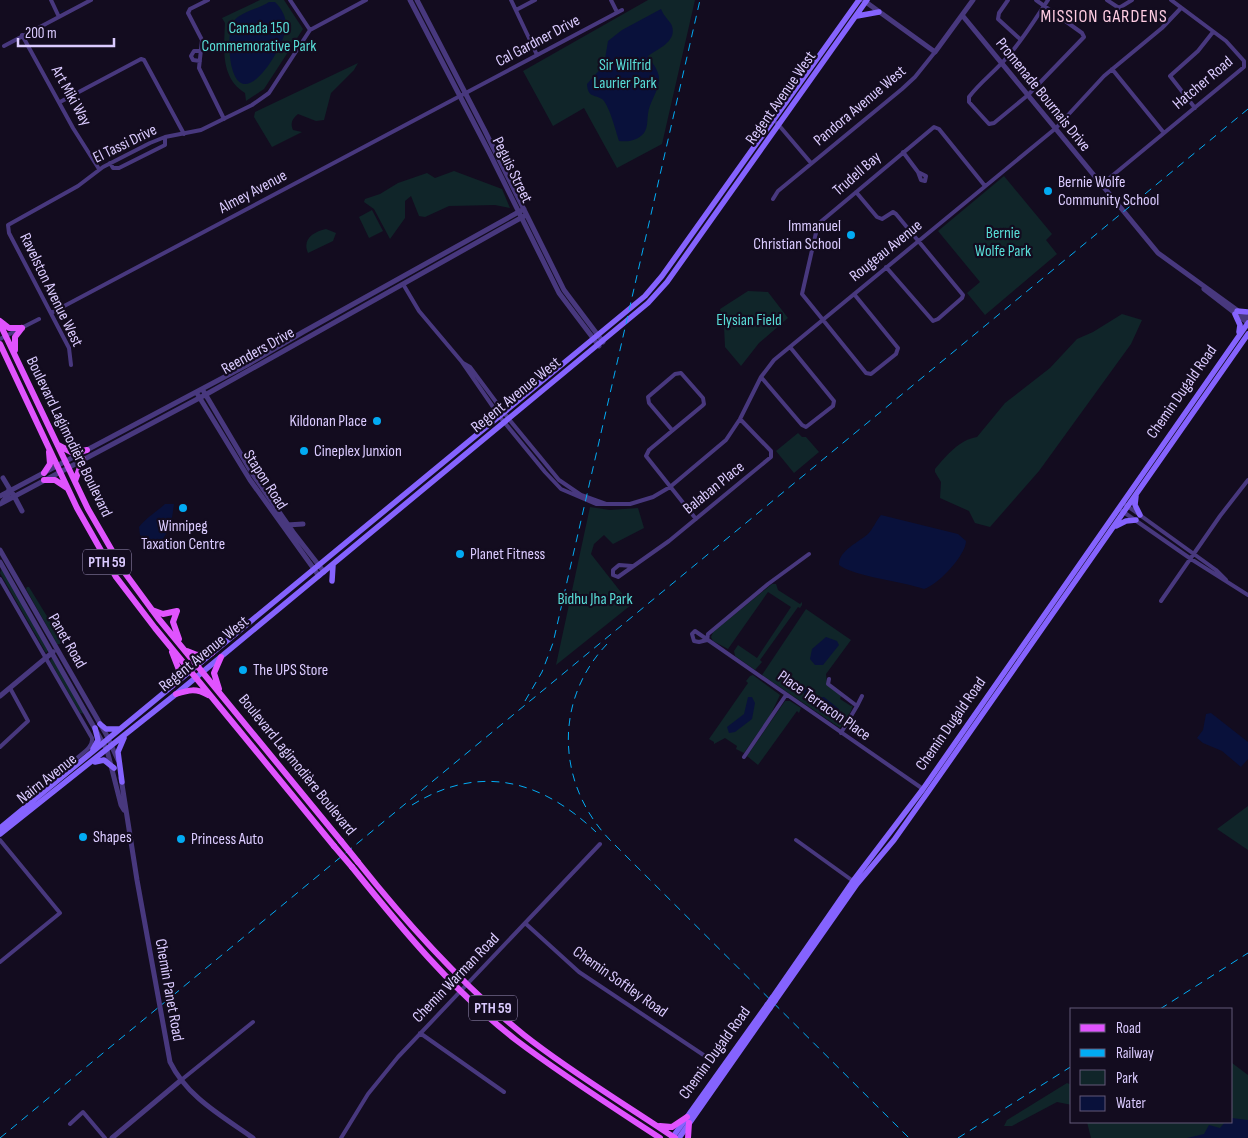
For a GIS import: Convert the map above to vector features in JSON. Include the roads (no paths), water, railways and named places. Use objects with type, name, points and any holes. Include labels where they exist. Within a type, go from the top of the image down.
[{"type":"main road","name":"Regent Avenue West","points":[[504,418],[601,344],[648,303],[688,253],[780,125],[855,17],[863,0]]},
{"type":"main road","name":"Regent Avenue West","points":[[106,740],[449,459],[463,452],[645,296],[863,0]]},
{"type":"main road","points":[[855,17],[870,12],[879,12]]},
{"type":"main road","points":[[732,177],[734,188]]},
{"type":"main road","points":[[681,249],[688,253]]},
{"type":"main road","points":[[1237,337],[1240,325],[1236,312],[1248,312]]},
{"type":"main road","points":[[0,322],[9,328],[22,328]]},
{"type":"main road","name":"Boulevard Lagimodière Boulevard","points":[[0,322],[3,338],[20,365],[75,482],[109,548],[152,610],[358,862],[414,929],[467,984],[551,1054],[675,1138]]},
{"type":"main road","name":"Chemin Dugald Road","points":[[675,1138],[857,884],[894,840],[925,791],[1121,510],[1248,323]]},
{"type":"main road","points":[[20,365],[14,341],[22,328]]},
{"type":"main road","name":"Chemin Dugald Road","points":[[1125,504],[1136,494],[1247,338]]},
{"type":"main road","name":"Boulevard Lagimodière Boulevard","points":[[0,344],[69,490],[88,528],[116,576],[168,644],[412,940],[461,991],[522,1044],[654,1136],[660,1138]]},
{"type":"main road","points":[[0,360],[14,374]]},
{"type":"main road","points":[[44,473],[50,464],[47,444]]},
{"type":"main road","points":[[57,444],[71,452],[87,450]]},
{"type":"main road","name":"Regent Avenue West","points":[[110,748],[409,502],[459,459],[463,452]]},
{"type":"main road","points":[[75,482],[83,459]]},
{"type":"main road","points":[[449,459],[459,459]]},
{"type":"main road","points":[[442,465],[443,472]]},
{"type":"main road","points":[[40,479],[55,480],[69,490]]},
{"type":"main road","points":[[416,495],[419,484]]},
{"type":"main road","points":[[409,502],[410,491]]},
{"type":"main road","points":[[1111,530],[1126,521],[1138,517],[1135,505],[1136,494]]},
{"type":"main road","name":"Chemin Dugald Road","points":[[773,999],[853,881],[925,791],[1111,530],[1121,510]]},
{"type":"main road","points":[[332,581],[333,565]]},
{"type":"main road","points":[[272,604],[278,611]]},
{"type":"main road","points":[[152,610],[163,614],[177,611],[174,624],[183,648],[197,655],[212,653]]},
{"type":"main road","points":[[168,644],[179,668],[174,684]]},
{"type":"main road","points":[[221,657],[214,673],[221,695]]},
{"type":"main road","points":[[176,694],[196,689],[213,698]]},
{"type":"main road","points":[[89,752],[98,740],[98,726],[106,729],[120,729]]},
{"type":"main road","points":[[122,782],[118,752],[127,734]]},
{"type":"main road","name":"Nairn Avenue","points":[[0,828],[69,775],[89,752],[106,740]]},
{"type":"main road","name":"Nairn Avenue","points":[[69,775],[84,768],[110,748]]},
{"type":"main road","points":[[84,768],[100,760],[108,762],[114,768]]},
{"type":"main road","name":"Nairn Avenue","points":[[0,834],[21,813]]},
{"type":"main road","points":[[654,1124],[670,1128],[688,1120],[688,1138]]},
{"type":"street","points":[[51,0],[59,17]]},
{"type":"street","points":[[4,46],[91,0]]},
{"type":"street","points":[[208,0],[190,9],[188,13],[202,40],[199,68],[224,119]]},
{"type":"street","points":[[290,0],[310,30]]},
{"type":"street","name":"El Tassi Drive","points":[[8,225],[78,186],[99,169],[110,163],[165,137],[201,130],[252,105],[268,93],[310,30],[366,0]]},
{"type":"street","name":"Peguis Street","points":[[410,0],[463,95]]},
{"type":"street","name":"Peguis Street","points":[[417,0],[565,303],[601,344]]},
{"type":"street","points":[[511,0],[537,55]]},
{"type":"street","points":[[516,10],[535,0]]},
{"type":"street","name":"Cal Gardner Drive","points":[[463,95],[619,11],[611,0]]},
{"type":"street","points":[[863,0],[935,52]]},
{"type":"street","name":"Pandora Avenue West","points":[[773,199],[778,191],[915,78],[973,0]]},
{"type":"street","points":[[1008,0],[999,13],[998,19],[1020,39]]},
{"type":"street","points":[[1036,0],[1044,6],[1082,32],[1084,37],[1028,95],[992,124],[986,122],[969,102],[970,95],[1002,63],[1020,39],[1044,6],[1048,0]]},
{"type":"street","points":[[1107,0],[1118,8],[1132,0]]},
{"type":"street","name":"Hatcher Road","points":[[1101,185],[1246,66],[1232,47],[1171,0]]},
{"type":"street","name":"Rougeau Avenue","points":[[405,284],[419,311],[462,362],[470,367],[504,418],[570,489],[596,502],[613,505],[647,500],[670,487],[720,446],[740,420],[761,377],[774,360],[1056,128],[1112,69],[1162,28],[1181,8]]},
{"type":"street","name":"Promenade Bournais Drive","points":[[962,16],[1101,185],[1164,258],[1236,312]]},
{"type":"street","points":[[1195,108],[1170,76],[1198,51],[1213,32]]},
{"type":"street","name":"Art Miki Way","points":[[22,35],[99,169]]},
{"type":"street","points":[[200,61],[194,60],[191,56],[194,51],[201,51]]},
{"type":"street","points":[[60,102],[141,59],[144,60],[184,134]]},
{"type":"street","points":[[1112,69],[1164,133]]},
{"type":"street","name":"Almey Avenue","points":[[51,313],[463,95]]},
{"type":"street","points":[[773,120],[780,125],[811,163]]},
{"type":"street","name":"Trudell Bay","points":[[854,294],[898,348],[896,354],[873,373],[866,373],[802,294],[815,229],[818,224],[932,128],[936,128],[985,186]]},
{"type":"street","points":[[110,163],[113,168],[119,168],[158,150],[165,145],[165,137]]},
{"type":"street","points":[[902,152],[918,172]]},
{"type":"street","points":[[856,192],[876,217],[882,219],[893,212],[896,214],[963,295],[961,301],[938,319],[931,320],[886,267]]},
{"type":"street","name":"Reenders Drive","points":[[0,503],[23,492],[40,479],[87,450],[191,401],[201,393],[398,281],[522,214]]},
{"type":"street","name":"Reenders Drive","points":[[67,464],[83,459],[146,422],[405,284],[522,214]]},
{"type":"street","name":"Ravelston Avenue West","points":[[8,225],[9,233],[69,348],[71,365]]},
{"type":"street","points":[[398,281],[405,284]]},
{"type":"street","points":[[1236,312],[1248,318]]},
{"type":"street","points":[[1236,312],[1248,323]]},
{"type":"street","points":[[3,338],[40,319]]},
{"type":"street","points":[[761,377],[802,426],[806,427],[833,406],[834,401],[790,347]]},
{"type":"street","points":[[672,430],[649,403],[650,395],[675,374],[681,373],[703,398],[704,404],[649,450],[646,456],[696,519]]},
{"type":"street","name":"Stapon Road","points":[[201,393],[204,406],[247,476],[286,534],[322,574]]},
{"type":"street","name":"Stapon Road","points":[[201,393],[316,567]]},
{"type":"street","points":[[191,401],[204,406]]},
{"type":"street","name":"Balaban Place","points":[[632,566],[619,565],[613,570],[613,575],[618,577],[669,541],[771,457],[771,451],[740,420]]},
{"type":"street","name":"Reenders Drive","points":[[0,496],[40,479],[44,473],[59,468]]},
{"type":"street","points":[[247,476],[252,472]]},
{"type":"street","points":[[0,496],[5,488],[3,478],[7,483],[9,491],[6,498],[0,503]]},
{"type":"street","points":[[23,492],[18,499],[22,511],[12,498],[15,491],[40,479]]},
{"type":"street","points":[[1162,601],[1220,516],[1248,480]]},
{"type":"street","points":[[1125,504],[1138,517],[1191,559],[1248,595]]},
{"type":"street","points":[[1121,510],[1138,517],[1222,575],[1228,582]]},
{"type":"street","points":[[274,516],[279,512]]},
{"type":"street","points":[[286,534],[295,535],[304,524],[288,525]]},
{"type":"street","name":"Panet Road","points":[[0,550],[2,563],[56,652],[110,748]]},
{"type":"street","name":"Place Terracon Place","points":[[809,554],[762,588],[708,634],[707,640],[925,791]]},
{"type":"street","points":[[0,578],[92,738],[89,752]]},
{"type":"street","points":[[0,696],[56,652]]},
{"type":"street","name":"Panet Road","points":[[56,652],[89,716],[98,726]]},
{"type":"street","points":[[829,679],[828,684],[857,706]]},
{"type":"street","points":[[0,747],[28,721],[10,688]]},
{"type":"street","points":[[744,757],[786,695]]},
{"type":"street","points":[[841,733],[862,696]]},
{"type":"street","points":[[79,715],[89,716]]},
{"type":"street","name":"Chemin Panet Road","points":[[110,748],[125,810],[170,1062],[180,1081],[207,1106],[253,1138]]},
{"type":"street","name":"Chemin Panet Road","points":[[110,748],[122,782],[121,794]]},
{"type":"street","points":[[0,840],[60,913],[0,962]]},
{"type":"street","points":[[796,840],[853,881]]},
{"type":"street","name":"Chemin Warman Road","points":[[341,1138],[380,1078],[420,1033],[600,844]]},
{"type":"street","name":"Chemin Softley Road","points":[[525,923],[579,972],[705,1056]]},
{"type":"street","points":[[112,1138],[253,1022]]},
{"type":"street","points":[[420,1033],[504,1092]]},
{"type":"street","points":[[70,1124],[83,1112],[105,1138]]},
{"type":"water","name":"Canada 150 Commemorative Park","points":[[269,2],[275,2],[283,12],[286,22],[285,32],[278,50],[265,70],[251,83],[244,84],[238,81],[231,66],[229,45],[231,27],[236,18]]},
{"type":"water","points":[[661,9],[671,24],[673,32],[669,41],[648,56],[658,73],[659,83],[649,109],[646,128],[641,136],[635,139],[619,141],[605,102],[590,94],[587,84],[604,65],[608,41],[622,30]]},
{"type":"water","points":[[165,504],[174,504],[172,520],[159,543],[150,543],[140,535],[139,527]]},
{"type":"water","points":[[881,515],[958,534],[966,541],[965,547],[950,569],[936,582],[924,589],[856,573],[839,565],[845,551],[868,534]]},
{"type":"water","points":[[826,637],[837,641],[839,645],[823,665],[815,665],[810,659],[812,649]]},
{"type":"water","points":[[806,689],[817,698],[824,697],[839,709],[840,717],[806,698],[803,692]]},
{"type":"water","points":[[748,697],[752,697],[755,703],[752,719],[735,732],[729,733],[727,727],[744,714]]},
{"type":"water","points":[[1211,713],[1248,742],[1248,759],[1241,767],[1222,751],[1203,743],[1197,738],[1203,730],[1206,714]]},
{"type":"water","points":[[1233,1118],[1248,1120],[1248,1138],[1187,1138],[1204,1134],[1209,1125],[1220,1128],[1224,1123],[1233,1123]]},
{"type":"waterway","points":[[58,13],[64,10]]},
{"type":"railway","points":[[525,701],[542,672],[553,643],[700,0]]},
{"type":"railway","points":[[0,1138],[1248,109]]},
{"type":"railway","points":[[607,644],[589,667],[577,691],[570,717],[568,743],[572,769],[580,794],[592,818],[610,840],[909,1138]]},
{"type":"railway","points":[[412,805],[437,792],[462,784],[486,781],[509,783],[532,790],[554,800],[575,814],[596,832]]},
{"type":"railway","points":[[1162,1008],[1248,953]]},
{"type":"railway","points":[[958,1138],[1070,1067]]},
{"type":"place","name":"Bernie Wolfe Community School","points":[[1048,191]]},
{"type":"place","name":"Immanuel Christian School","points":[[851,235]]},
{"type":"place","name":"Kildonan Place","points":[[377,421]]},
{"type":"place","name":"Cineplex Junxion","points":[[304,451]]},
{"type":"place","name":"Winnipeg Taxation Centre","points":[[183,508]]},
{"type":"place","name":"Planet Fitness","points":[[460,554]]},
{"type":"place","name":"The UPS Store","points":[[243,670]]},
{"type":"place","name":"Shapes","points":[[83,837]]},
{"type":"place","name":"Princess Auto","points":[[181,839]]},
{"type":"district","name":"MISSION GARDENS","points":[[1104,16]]},
{"type":"park label","name":"Sir Wilfrid Laurier Park","points":[[625,74]]},
{"type":"park label","name":"Bernie Wolfe Park","points":[[1003,242]]},
{"type":"park label","name":"Elysian Field","points":[[749,320]]},
{"type":"park label","name":"Bidhu Jha Park","points":[[595,599]]}]
